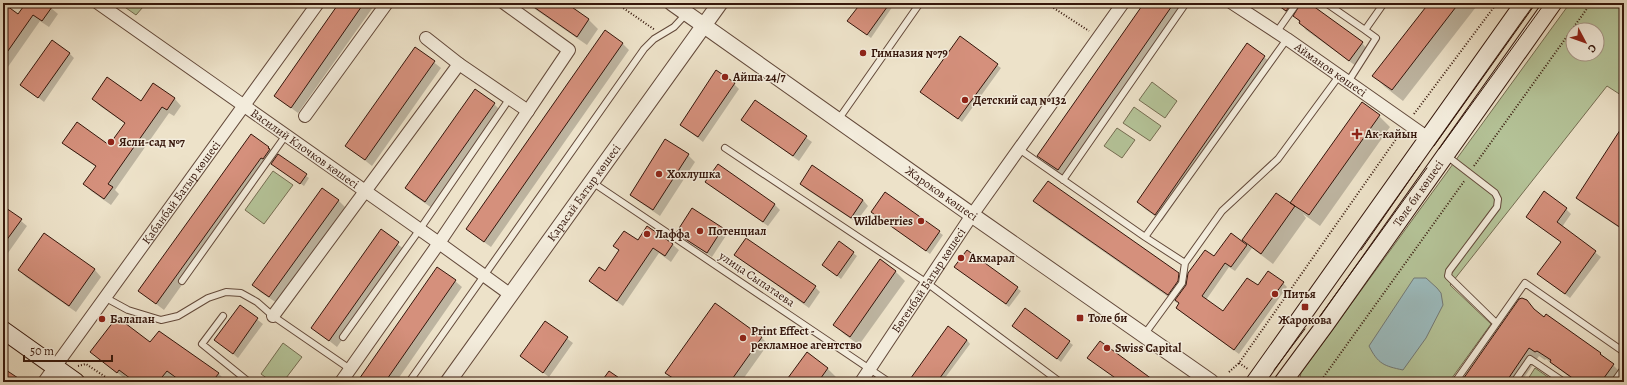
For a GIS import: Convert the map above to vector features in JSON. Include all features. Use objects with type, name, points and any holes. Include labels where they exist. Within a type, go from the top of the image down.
[{"type":"main road","name":"Төле би көшесі","points":[[1252,375],[1304,314],[1524,3]]},
{"type":"main road","name":"Төле би көшесі","points":[[1282,382],[1325,325],[1553,3]]},
{"type":"main road","points":[[1304,314],[1308,324],[1318,327],[1325,325]]},
{"type":"main road","points":[[3,330],[55,367],[76,375]]},
{"type":"street","name":"Василий Клочков көшесі","points":[[98,3],[420,229],[511,295]]},
{"type":"street","name":"Қабанбай Батыр көшесі","points":[[44,382],[318,3]]},
{"type":"street","points":[[306,116],[387,3]]},
{"type":"street","points":[[342,382],[439,243],[570,50],[504,3]]},
{"type":"street","name":"Жароков көшесі","points":[[672,3],[1211,382]]},
{"type":"street","name":"Қарасай Батыр көшесі","points":[[448,382],[720,3]]},
{"type":"street","name":"Бөгенбай Батыр көшесі","points":[[861,382],[972,215],[1123,3]]},
{"type":"street","name":"Айманов көшесі","points":[[1232,3],[1428,138]]},
{"type":"street","points":[[426,38],[459,64],[528,111]]},
{"type":"street","points":[[273,316],[459,64]]},
{"type":"lane","points":[[838,120],[920,3]]},
{"type":"lane","points":[[1063,180],[1186,3]]},
{"type":"lane","points":[[1276,33],[1297,3]]},
{"type":"lane","points":[[1144,335],[1182,283],[1185,263],[1222,211],[1278,159],[1376,38],[1326,3]]},
{"type":"lane","points":[[1365,30],[1384,3]]},
{"type":"lane","points":[[409,382],[644,49],[654,39],[674,27],[687,13]]},
{"type":"lane","points":[[1146,237],[1286,39]]},
{"type":"lane","points":[[343,337],[420,229],[510,98]]},
{"type":"lane","points":[[182,281],[286,135]]},
{"type":"lane","points":[[725,148],[927,283],[1060,382]]},
{"type":"lane","points":[[1019,149],[1185,263]]},
{"type":"lane","points":[[1446,155],[1495,193],[1498,199],[1497,207],[1449,271],[1448,276],[1496,323]]},
{"type":"lane","name":"улица Сыпатаева","points":[[592,182],[889,382]]},
{"type":"lane","points":[[1455,382],[1525,283],[1624,352]]},
{"type":"lane","points":[[106,298],[128,310],[162,320],[178,316],[208,298],[226,292],[241,293],[257,302],[273,316],[350,370]]},
{"type":"lane","points":[[223,316],[202,344],[249,382]]},
{"type":"lane","points":[[1514,382],[1530,359],[1564,382]]},
{"type":"lane","points":[[1614,382],[1624,368]]},
{"type":"path","points":[[137,3],[143,7]]},
{"type":"path","points":[[616,3],[662,34]]},
{"type":"path","points":[[1046,3],[1099,37]]},
{"type":"path","points":[[1229,372],[1239,363],[1407,123],[1497,3]]},
{"type":"path","points":[[1320,382],[1591,3]]},
{"type":"path","points":[[1239,363],[1252,375]]},
{"type":"path","points":[[76,375],[86,364],[113,382]]},
{"type":"green space","points":[[119,3],[137,3],[143,7],[136,15]]},
{"type":"green space","points":[[1570,3],[1624,3],[1624,97],[1607,86],[1450,285],[1491,324],[1449,382],[1299,382],[1301,373]]},
{"type":"green space","points":[[1152,82],[1177,101],[1165,118],[1139,100]]},
{"type":"green space","points":[[1134,107],[1161,126],[1150,141],[1123,123]]},
{"type":"green space","points":[[1117,128],[1135,140],[1122,158],[1104,146]]},
{"type":"green space","points":[[273,171],[293,185],[264,224],[245,210]]},
{"type":"green space","points":[[283,343],[302,357],[283,382],[272,382],[261,374]]},
{"type":"green space","points":[[1535,368],[1555,382],[1526,382]]},
{"type":"water","points":[[1414,278],[1426,278],[1437,288],[1441,293],[1443,305],[1426,338],[1403,370],[1382,363],[1375,357],[1369,346]]},
{"type":"building","points":[[3,3],[18,14],[26,3],[47,3],[52,7],[42,21],[33,15],[3,58]]},
{"type":"building","points":[[339,3],[364,3],[291,108],[274,96]]},
{"type":"building","points":[[528,3],[566,3],[589,19],[577,37]]},
{"type":"building","points":[[861,3],[890,3],[867,35],[847,21]]},
{"type":"building","points":[[1144,3],[1174,3],[1058,170],[1037,156]]},
{"type":"building","points":[[1275,3],[1292,3],[1286,11]]},
{"type":"building","points":[[1301,3],[1309,3],[1363,42],[1349,61],[1299,23],[1300,21],[1293,16]]},
{"type":"building","points":[[1429,3],[1459,3],[1392,90],[1372,76]]},
{"type":"building","points":[[605,30],[623,43],[484,242],[466,229]]},
{"type":"building","points":[[960,36],[998,64],[958,119],[920,92]]},
{"type":"building","points":[[52,40],[70,53],[38,98],[20,85]]},
{"type":"building","points":[[1247,43],[1265,56],[1155,215],[1137,202]]},
{"type":"building","points":[[415,47],[435,61],[365,160],[345,146]]},
{"type":"building","points":[[716,70],[735,83],[698,137],[680,125]]},
{"type":"building","points":[[107,77],[141,101],[153,83],[175,98],[167,110],[162,107],[108,184],[113,187],[104,199],[83,184],[96,166],[62,143],[77,122],[109,145],[125,123],[92,99]]},
{"type":"building","points":[[475,89],[495,103],[425,202],[405,188]]},
{"type":"building","points":[[755,100],[807,136],[793,156],[741,120]]},
{"type":"building","points":[[1362,102],[1380,115],[1309,215],[1290,203]]},
{"type":"building","points":[[1624,124],[1624,230],[1576,198]]},
{"type":"building","points":[[251,134],[270,149],[263,159],[261,158],[156,304],[138,291]]},
{"type":"building","name":"Хохлушка","points":[[665,139],[689,154],[653,210],[630,195]]},
{"type":"building","points":[[278,154],[307,174],[300,184],[271,164]]},
{"type":"building","points":[[718,164],[775,204],[763,222],[705,182]]},
{"type":"building","points":[[812,165],[863,200],[851,218],[800,184]]},
{"type":"building","points":[[1048,181],[1179,273],[1178,281],[1168,295],[1033,201]]},
{"type":"building","points":[[322,188],[339,200],[269,297],[252,285]]},
{"type":"building","points":[[1544,191],[1567,208],[1557,222],[1596,251],[1565,294],[1537,274],[1561,242],[1526,217]]},
{"type":"building","points":[[885,192],[940,231],[926,251],[871,212]]},
{"type":"building","points":[[1276,193],[1295,206],[1261,254],[1242,240]]},
{"type":"building","points":[[3,206],[22,219],[3,245]]},
{"type":"building","name":"Потенциал","points":[[692,208],[723,228],[707,253],[676,233]]},
{"type":"building","points":[[647,226],[673,244],[665,256],[653,248],[617,301],[589,281],[599,267],[605,271],[619,250],[613,246],[624,231],[638,240]]},
{"type":"building","points":[[381,229],[399,242],[329,341],[311,328]]},
{"type":"building","points":[[44,233],[95,269],[69,306],[18,270]]},
{"type":"building","points":[[1231,233],[1247,245],[1231,267],[1225,263],[1202,296],[1223,311],[1247,278],[1258,285],[1268,271],[1284,282],[1234,350],[1176,308],[1179,303],[1175,300],[1186,285],[1188,273],[1205,250],[1214,256]]},
{"type":"building","points":[[746,238],[816,286],[804,303],[734,255]]},
{"type":"building","points":[[839,241],[854,252],[837,276],[822,265]]},
{"type":"building","points":[[967,250],[1018,287],[1006,304],[954,267]]},
{"type":"building","points":[[880,259],[896,271],[850,337],[833,325]]},
{"type":"building","points":[[437,267],[456,280],[385,382],[357,382]]},
{"type":"building","points":[[1522,298],[1527,300],[1534,309],[1544,317],[1546,314],[1614,364],[1601,382],[1578,382],[1550,362],[1551,360],[1529,348],[1506,382],[1461,382],[1519,299]]},
{"type":"building","points":[[715,303],[762,337],[730,382],[679,382],[665,373]]},
{"type":"building","points":[[240,305],[258,318],[233,354],[214,340]]},
{"type":"building","points":[[1025,308],[1070,341],[1057,359],[1012,326]]},
{"type":"building","points":[[117,317],[150,342],[159,331],[219,373],[212,382],[182,382],[167,371],[158,382],[135,382],[119,370],[117,373],[90,352]]},
{"type":"building","points":[[545,321],[568,337],[543,373],[520,356]]},
{"type":"building","points":[[948,326],[967,340],[937,382],[908,382]]},
{"type":"building","points":[[1100,341],[1156,382],[1121,382],[1087,358]]},
{"type":"building","points":[[807,352],[828,368],[818,382],[785,382]]},
{"type":"building","points":[[3,368],[24,382],[3,382]]},
{"type":"building","points":[[609,371],[625,382],[601,382]]},
{"type":"tram line","points":[[1434,146],[1536,3]]},
{"type":"tram line","points":[[1439,149],[1545,3]]},
{"type":"tram line","points":[[1361,250],[1420,165]]},
{"type":"tram line","points":[[1317,320],[1427,168]]},
{"type":"tram line","points":[[1274,370],[1305,329]]},
{"type":"place","name":"Гимназия №79","points":[[863,53]]},
{"type":"place","name":"Айша 24/7","points":[[725,77]]},
{"type":"place","name":"Детский сад №132","points":[[965,100]]},
{"type":"place","name":"Ак-кайын","points":[[1357,134]]},
{"type":"place","name":"Ясли-сад №7","points":[[111,142]]},
{"type":"place","name":"Хохлушка","points":[[659,174]]},
{"type":"place","name":"Wildberries","points":[[921,221]]},
{"type":"place","name":"Потенциал","points":[[700,231]]},
{"type":"place","name":"Лаффа","points":[[647,234]]},
{"type":"place","name":"Акмарал","points":[[961,258]]},
{"type":"place","name":"Питья","points":[[1275,294]]},
{"type":"place","name":"Жарокова","points":[[1305,307]]},
{"type":"place","name":"Толе би","points":[[1080,318]]},
{"type":"place","name":"Балапан","points":[[102,319]]},
{"type":"place","name":"Print Effect - рекламное агентство","points":[[743,338]]},
{"type":"place","name":"Swiss Capital","points":[[1107,348]]}]
